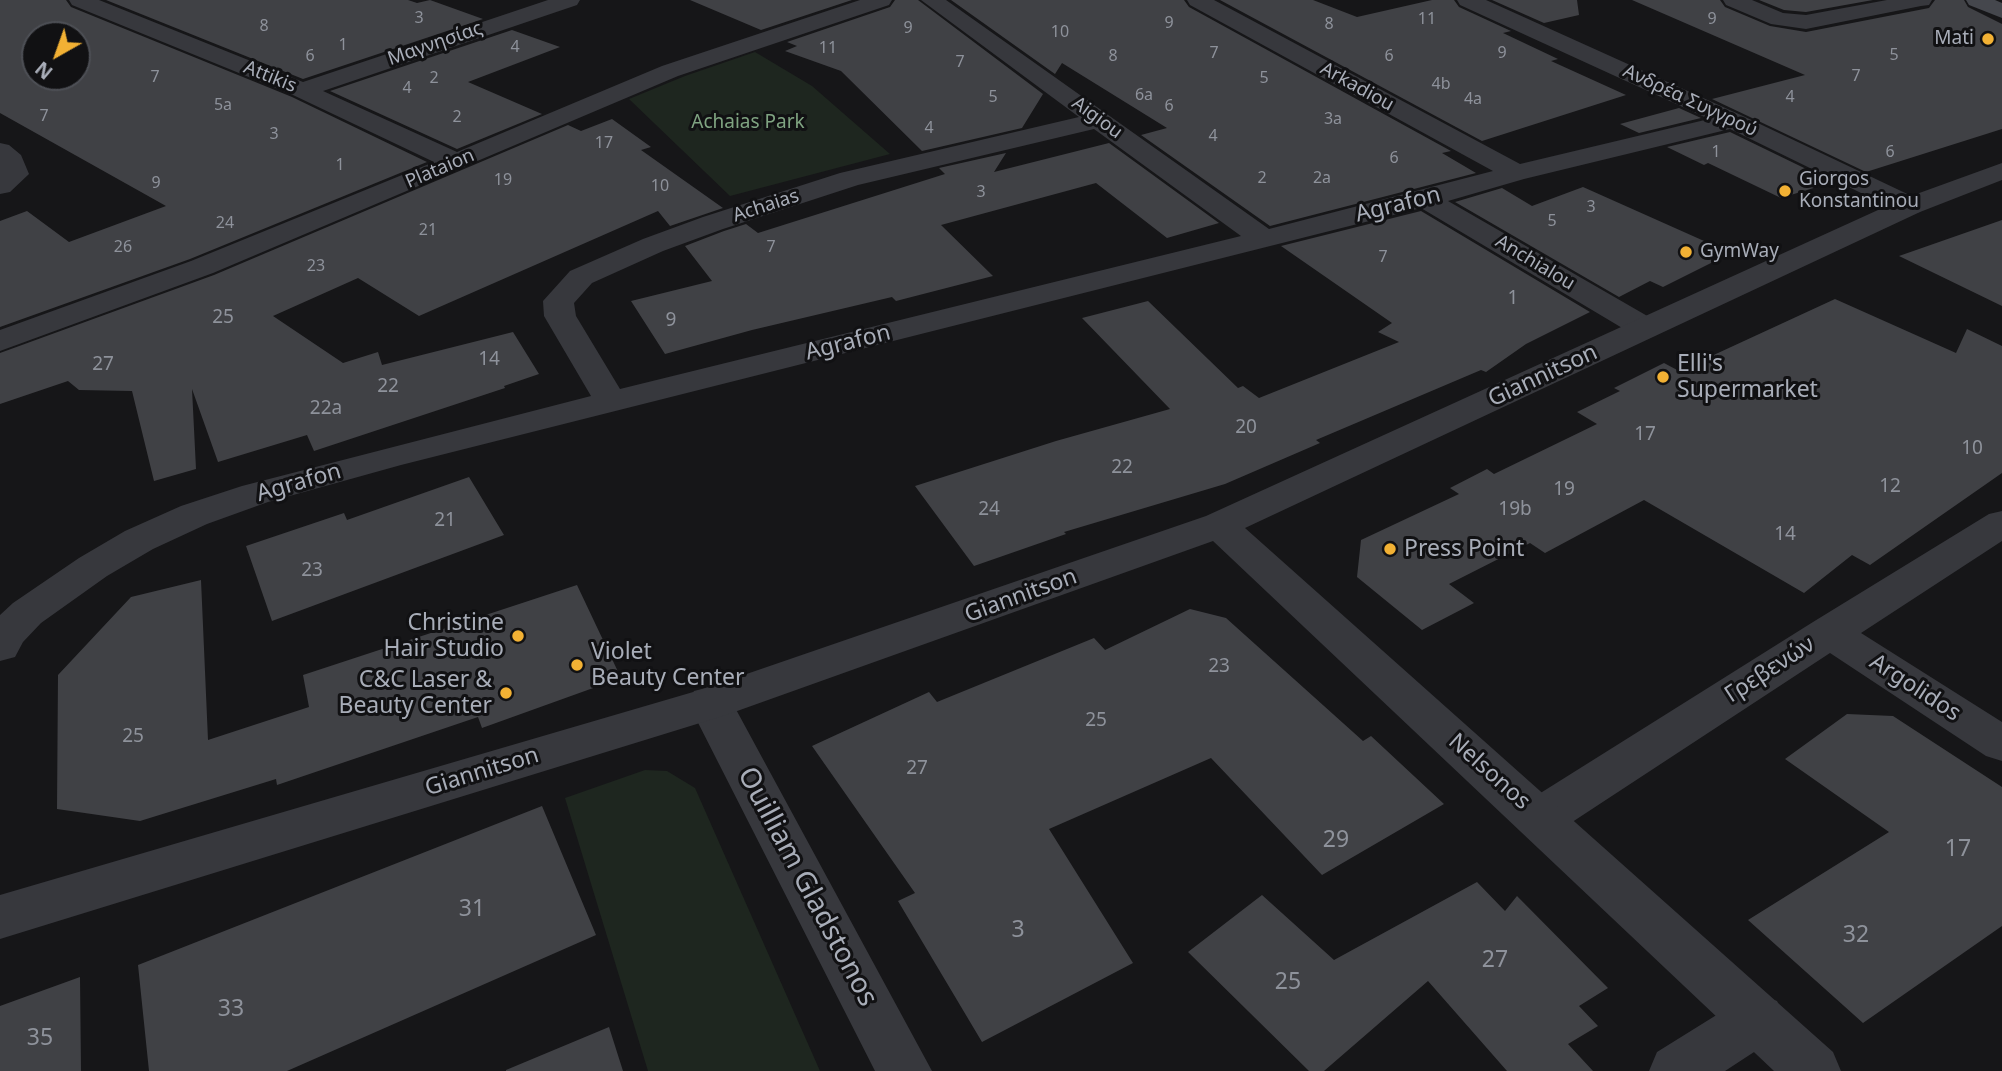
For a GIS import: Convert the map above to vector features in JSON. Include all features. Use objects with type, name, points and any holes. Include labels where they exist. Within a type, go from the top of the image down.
[{"type":"main road","points":[[1977,0],[2002,11]]},
{"type":"street","name":"Attikis","points":[[80,0],[302,90],[456,162]]},
{"type":"street","name":"Μαγνησίας","points":[[302,90],[569,0]]},
{"type":"street","name":"Plataion","points":[[0,341],[202,267],[670,71],[790,28],[881,0]]},
{"type":"street","name":"Aigiou","points":[[932,0],[1262,237]]},
{"type":"street","name":"Arkadiou","points":[[1198,0],[1516,173]]},
{"type":"street","name":"Ανδρέα Συγγρού","points":[[1468,0],[1734,121],[1910,206]]},
{"type":"street","points":[[1734,0],[1779,19],[1806,22],[1921,0]]},
{"type":"street","points":[[491,4],[522,15]]},
{"type":"street","name":"Achaias","points":[[611,402],[560,316],[558,301],[581,277],[653,245],[713,223],[838,183],[1100,120]]},
{"type":"street","name":"Agrafon","points":[[0,646],[7,633],[27,613],[93,567],[139,540],[255,494],[389,457],[1262,237],[1425,199],[1516,173],[1734,121]]},
{"type":"street","points":[[0,151],[12,161],[16,174],[0,186]]},
{"type":"street","name":"Giannitson","points":[[0,917],[710,703],[1219,525],[1910,206],[2002,171]]},
{"type":"street","name":"Anchialou","points":[[1425,199],[1645,328]]},
{"type":"street","name":"Γρεβενών","points":[[1540,818],[2002,523]]},
{"type":"street","name":"Nelsonos","points":[[1219,525],[1813,1071]]},
{"type":"street","name":"Argolidos","points":[[1828,632],[2002,744]]},
{"type":"street","name":"Ouilliam Gladstonos","points":[[710,703],[904,1071]]},
{"type":"street","points":[[1677,1071],[1758,1019]]},
{"type":"green space","name":"Achaias Park","points":[[755,52],[812,86],[890,154],[730,196],[629,99]]},
{"type":"green space","points":[[645,770],[667,771],[695,788],[820,1071],[648,1071],[565,798]]},
{"type":"building","points":[[0,0],[66,0],[71,7],[292,97],[427,162],[190,259],[0,327],[0,221],[27,211],[69,242],[166,206],[0,113]]},
{"type":"building","points":[[106,0],[408,0],[417,3],[430,0],[483,19],[303,79]]},
{"type":"building","points":[[690,0],[852,0],[761,30]]},
{"type":"building","points":[[895,0],[918,0],[1043,94],[1022,128],[922,151],[841,71],[785,51],[797,46],[787,42],[890,7]]},
{"type":"building","points":[[951,0],[1184,0],[1189,7],[1451,151],[1442,153],[1476,173],[1270,226],[1141,135],[1167,128],[1062,63],[1055,74]]},
{"type":"building","points":[[1220,0],[1313,0],[1357,17],[1432,0],[1454,0],[1459,7],[1511,31],[1503,33],[1558,59],[1551,61],[1626,95],[1482,141]]},
{"type":"building","points":[[1492,0],[1577,0],[1579,15],[1544,23]]},
{"type":"building","points":[[1632,0],[1720,0],[1725,7],[1770,26],[1806,32],[1929,8],[1935,0],[1964,0],[1968,7],[2002,24],[2002,129],[1866,172],[1712,99],[1805,75]]},
{"type":"building","points":[[1759,0],[1873,0],[1806,12],[1784,10]]},
{"type":"building","points":[[512,30],[560,47],[468,82],[542,114],[457,149],[330,91]]},
{"type":"building","points":[[1679,108],[1701,118],[1639,133],[1620,124]]},
{"type":"building","points":[[612,119],[651,147],[641,150],[723,208],[670,226],[658,211],[419,316],[358,278],[273,316],[343,363],[378,352],[382,365],[513,332],[539,374],[504,386],[505,388],[314,451],[307,435],[218,462],[192,389],[196,469],[154,481],[132,391],[79,390],[68,381],[0,404],[0,353],[214,275],[568,125],[581,131]]},
{"type":"building","points":[[1730,132],[1833,182],[1781,198],[1708,163],[1704,165],[1667,147]]},
{"type":"building","points":[[1109,143],[1219,223],[1167,238],[1096,183],[941,225],[993,276],[896,301],[892,297],[752,330],[665,354],[631,301],[712,281],[685,246],[724,231],[746,224],[758,233],[945,174],[939,168],[1006,153],[994,172]]},
{"type":"building","points":[[1583,187],[1731,253],[1663,287],[1650,281],[1619,297],[1455,202],[1502,188],[1532,206]]},
{"type":"building","points":[[1421,211],[1590,312],[1526,344],[1486,372],[1481,370],[1316,440],[1320,443],[1225,484],[1064,532],[1066,534],[974,566],[915,486],[1056,441],[1170,409],[1082,318],[1148,301],[1238,388],[1243,386],[1259,398],[1399,342],[1378,332],[1392,323],[1281,246]]},
{"type":"building","points":[[2002,220],[2002,306],[1899,256]]},
{"type":"building","points":[[1835,299],[1956,353],[1967,329],[2002,346],[2002,473],[1870,565],[1852,555],[1804,593],[1644,500],[1545,553],[1530,543],[1449,584],[1474,603],[1422,630],[1357,577],[1361,540],[1459,494],[1450,488],[1487,469],[1494,474],[1597,424],[1577,412],[1620,391],[1614,388],[1664,363],[1679,371]]},
{"type":"building","points":[[469,477],[504,535],[272,621],[246,546],[344,513],[347,520]]},
{"type":"building","points":[[201,580],[208,740],[309,707],[303,675],[577,585],[621,678],[482,728],[478,717],[277,785],[276,779],[140,821],[57,809],[58,675],[131,597]]},
{"type":"building","points":[[1190,609],[1226,618],[1363,741],[1371,736],[1444,804],[1322,875],[1211,758],[1049,829],[1133,963],[982,1042],[898,901],[915,893],[812,746],[929,692],[937,702],[1094,638],[1105,650]]},
{"type":"building","points":[[1847,714],[1893,716],[2002,787],[2002,926],[1863,1023],[1748,920],[1889,832],[1785,759]]},
{"type":"building","points":[[542,806],[596,935],[287,1071],[149,1071],[138,965]]},
{"type":"building","points":[[1477,882],[1505,911],[1517,896],[1608,988],[1579,1006],[1598,1026],[1568,1044],[1593,1071],[1507,1071],[1428,981],[1324,1071],[1309,1071],[1188,952],[1262,895],[1334,960]]},
{"type":"building","points":[[80,977],[81,1071],[0,1071],[0,1006]]},
{"type":"building","points":[[609,1027],[623,1071],[506,1071],[506,1070]]},
{"type":"place","name":"Mati","points":[[1988,39]]},
{"type":"place","name":"Giorgos Konstantinou","points":[[1785,191]]},
{"type":"place","name":"GymWay","points":[[1686,252]]},
{"type":"place","name":"Elli's Supermarket","points":[[1663,377]]},
{"type":"place","name":"Press Point","points":[[1390,549]]},
{"type":"place","name":"Christine Hair Studio","points":[[518,636]]},
{"type":"place","name":"Violet Beauty Center","points":[[577,665]]},
{"type":"place","name":"C&C Laser & Beauty Center","points":[[506,693]]}]
